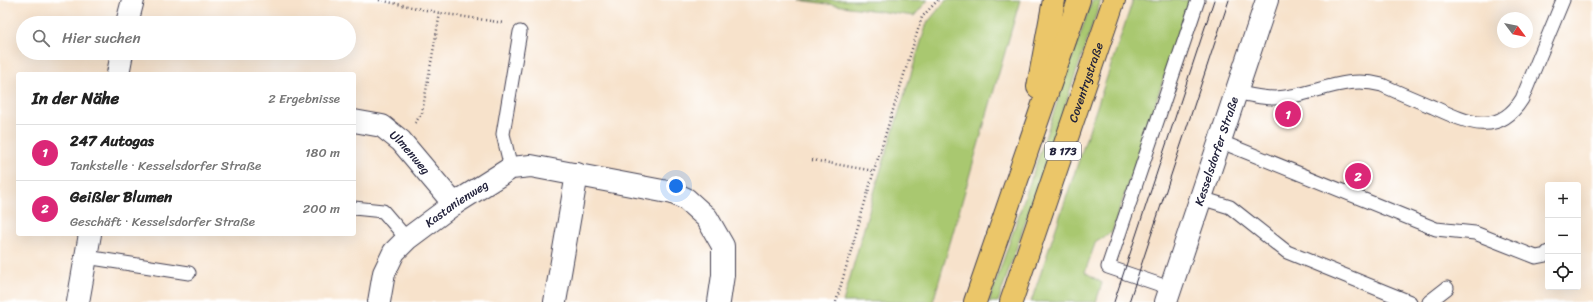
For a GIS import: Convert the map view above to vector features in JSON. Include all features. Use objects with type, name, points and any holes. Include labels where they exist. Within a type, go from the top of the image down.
[{"type":"highway","points":[[1028,146],[1043,53],[1054,0]]},
{"type":"highway","name":"B 173","points":[[976,302],[1079,0]]},
{"type":"highway","name":"Coventrystraße","points":[[1011,302],[1114,0]]},
{"type":"street","points":[[129,16],[133,0]]},
{"type":"street","name":"Kesselsdorfer Straße","points":[[1168,295],[1267,0]]},
{"type":"street","points":[[118,72],[121,60]]},
{"type":"street","name":"Ulmenweg","points":[[356,121],[382,126],[401,141],[454,204]]},
{"type":"street","name":"Kastanienweg","points":[[379,302],[384,273],[394,252],[407,239],[454,204],[511,168],[531,166],[673,192],[686,199],[707,218],[724,246],[723,275],[719,302]]},
{"type":"street","points":[[555,302],[577,174]]},
{"type":"street","points":[[78,302],[90,236]]},
{"type":"lane","points":[[1168,295],[1108,267],[1198,0]]},
{"type":"lane","points":[[1236,92],[1276,98],[1340,84],[1367,81],[1382,85],[1471,123],[1494,122],[1509,115],[1522,99],[1563,0]]},
{"type":"lane","points":[[511,168],[503,134],[520,32]]},
{"type":"lane","points":[[1219,141],[1436,229],[1475,233],[1536,257],[1547,254]]},
{"type":"lane","points":[[1201,198],[1230,208],[1287,252],[1410,302]]},
{"type":"lane","points":[[356,208],[383,212],[407,239]]},
{"type":"lane","points":[[86,257],[189,273]]},
{"type":"lane","points":[[1429,302],[1447,288]]},
{"type":"path","points":[[379,0],[440,13],[506,24],[520,32]]},
{"type":"path","points":[[836,302],[874,171],[922,17],[938,0]]},
{"type":"path","points":[[401,141],[422,112],[440,13]]},
{"type":"path","points":[[812,160],[874,171]]},
{"type":"green space","points":[[799,0],[928,0],[914,16]]},
{"type":"green space","points":[[946,0],[1020,0],[933,302],[843,302],[878,179],[927,23]]},
{"type":"green space","points":[[1092,0],[1101,0],[998,302],[989,302]]},
{"type":"green space","points":[[1133,0],[1190,0],[1112,232],[1096,241],[1085,272],[1102,283],[1096,302],[1031,302]]},
{"type":"tram line","points":[[1114,302],[1214,0]]},
{"type":"tram line","points":[[1129,302],[1229,0]]},
{"type":"place","name":"247 Autogas","points":[[1288,114]]},
{"type":"place","name":"Geißler Blumen","points":[[1358,176]]}]
